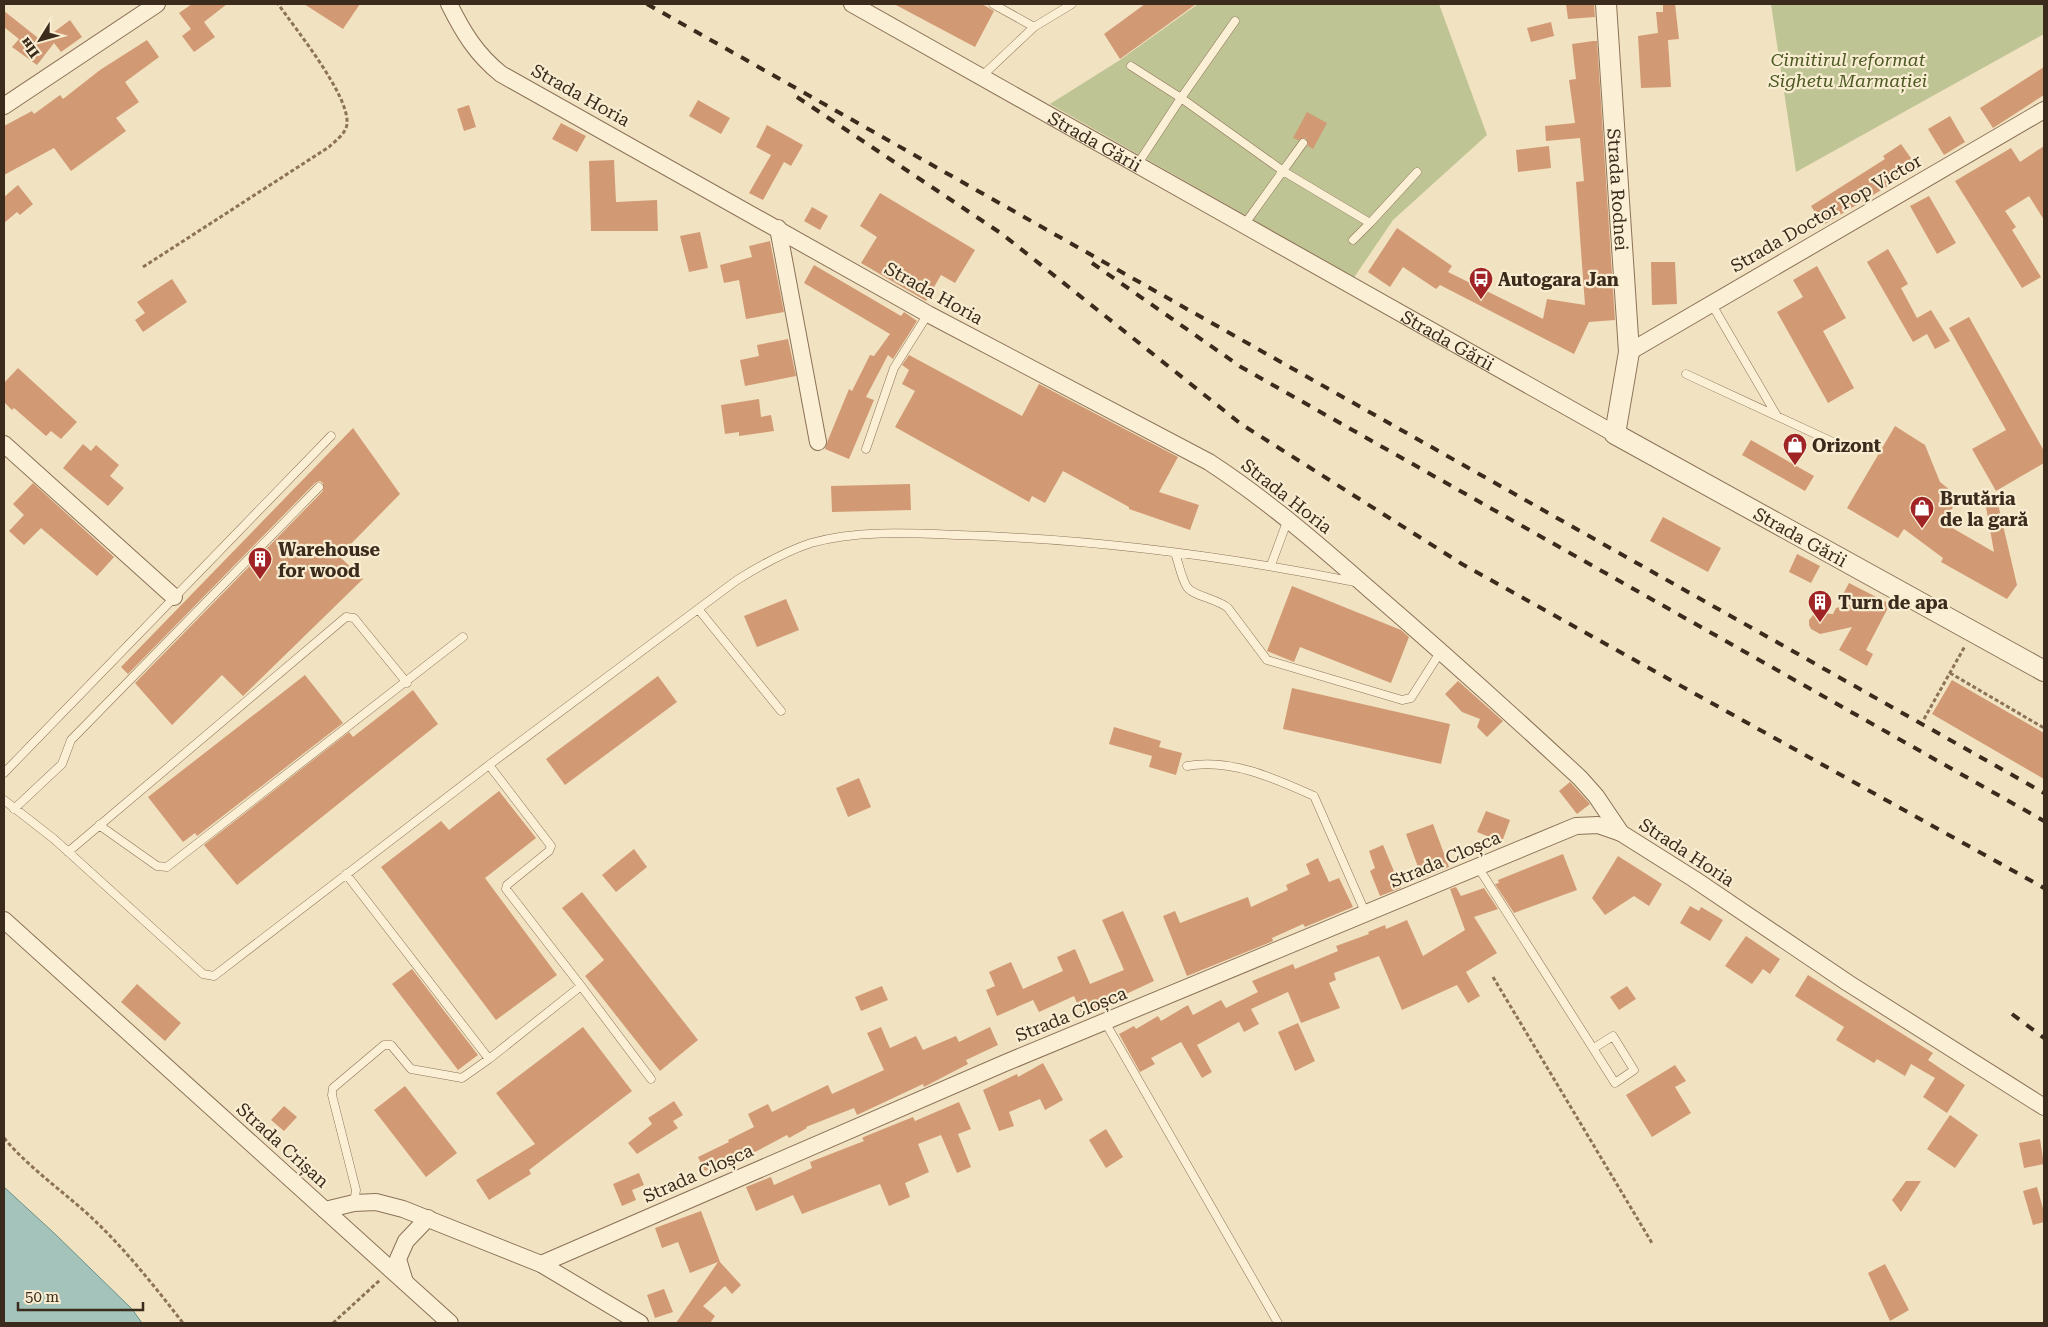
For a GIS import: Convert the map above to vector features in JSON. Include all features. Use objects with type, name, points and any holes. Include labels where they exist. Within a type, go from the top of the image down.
[{"type":"street","name":"Strada Horia","points":[[449,4],[470,45],[501,74],[928,314],[1209,462],[1288,519],[1441,651],[1580,778],[1596,796],[1621,833],[1694,879],[1848,983],[2044,1107]]},
{"type":"street","name":"Strada Gării","points":[[852,4],[1615,434],[2044,671]]},
{"type":"street","name":"Strada Rodnei","points":[[1606,4],[1629,352],[1615,434]]},
{"type":"street","points":[[4,106],[147,6]]},
{"type":"street","name":"Strada Doctor Pop Victor","points":[[1629,352],[2044,110]]},
{"type":"street","points":[[778,228],[818,442]]},
{"type":"street","points":[[4,444],[174,597]]},
{"type":"street","name":"Strada Cloșca","points":[[541,1264],[769,1164],[1576,826],[1598,825],[1621,833]]},
{"type":"street","name":"Strada Crișan","points":[[4,920],[325,1210],[354,1203],[376,1202],[428,1218],[541,1264],[640,1323]]},
{"type":"street","points":[[325,1210],[450,1323]]},
{"type":"street","points":[[406,1284],[398,1259],[414,1230],[428,1218]]},
{"type":"lane","points":[[993,4],[1034,27]]},
{"type":"lane","points":[[981,77],[1034,27],[1072,4]]},
{"type":"lane","points":[[1137,165],[1235,21]]},
{"type":"lane","points":[[1131,66],[1181,98],[1283,171],[1370,222]]},
{"type":"lane","points":[[1244,226],[1303,143]]},
{"type":"lane","points":[[1353,240],[1418,172]]},
{"type":"lane","points":[[1712,303],[1777,416]]},
{"type":"lane","points":[[866,449],[894,368],[928,314]]},
{"type":"lane","points":[[1686,374],[1837,444]]},
{"type":"lane","points":[[4,773],[331,436]]},
{"type":"lane","points":[[14,809],[62,764],[71,740],[320,487]]},
{"type":"lane","points":[[1271,565],[1288,519]]},
{"type":"lane","points":[[4,800],[68,852],[203,974],[214,976],[489,764],[737,580],[775,556],[813,543],[870,534],[1023,536],[1271,565],[1363,583]]},
{"type":"lane","points":[[1175,553],[1187,587],[1192,592],[1221,602],[1228,608],[1267,660],[1402,700],[1411,698],[1441,651]]},
{"type":"lane","points":[[699,610],[781,711]]},
{"type":"lane","points":[[68,852],[346,617],[354,618],[407,683]]},
{"type":"lane","points":[[99,825],[157,866],[167,867],[407,683],[463,637]]},
{"type":"lane","points":[[489,764],[551,846],[550,851],[507,885],[506,889],[651,1079]]},
{"type":"lane","points":[[1187,766],[1224,764],[1288,784],[1314,796],[1366,914]]},
{"type":"lane","points":[[1478,867],[1615,1083],[1634,1070],[1613,1036],[1594,1048]]},
{"type":"lane","points":[[346,874],[488,1060]]},
{"type":"lane","points":[[354,1203],[356,1190],[332,1095],[333,1088],[384,1045],[391,1045],[411,1069],[462,1078],[488,1060],[580,986]]},
{"type":"lane","points":[[1105,1022],[1278,1323]]},
{"type":"path","points":[[143,267],[329,147],[344,132],[347,123],[341,100],[328,76],[278,4]]},
{"type":"path","points":[[1924,719],[1973,632]]},
{"type":"path","points":[[1950,673],[2044,728]]},
{"type":"path","points":[[1493,977],[1652,1243]]},
{"type":"path","points":[[4,1138],[32,1167],[93,1219],[155,1287],[183,1323]]},
{"type":"path","points":[[333,1323],[391,1270]]},
{"type":"green space","points":[[1198,4],[1439,4],[1487,135],[1393,220],[1353,279],[1050,104],[1120,60]]},
{"type":"green space","name":"Cimitirul reformat Sighetu Marmației","points":[[1771,4],[2044,4],[2044,34],[1796,172]]},
{"type":"water","points":[[4,1187],[132,1309],[142,1323],[4,1323]]},
{"type":"building","points":[[192,4],[227,4],[204,22],[215,37],[194,52],[182,36],[191,29],[179,13]]},
{"type":"building","points":[[304,4],[360,4],[343,29]]},
{"type":"building","points":[[894,4],[982,4],[994,11],[975,47]]},
{"type":"building","points":[[1145,4],[1196,4],[1120,59],[1104,34]]},
{"type":"building","points":[[1566,4],[1594,4],[1595,17],[1568,19]]},
{"type":"building","points":[[1663,4],[1675,4],[1679,39],[1668,40],[1671,87],[1641,88],[1638,36],[1658,33],[1656,12],[1663,12]]},
{"type":"building","points":[[4,11],[42,41],[70,20],[82,37],[61,52],[54,43],[37,65],[12,47],[19,39],[4,27]]},
{"type":"building","points":[[1551,22],[1554,36],[1531,42],[1527,28]]},
{"type":"building","points":[[147,40],[159,57],[125,82],[139,102],[116,118],[126,131],[71,171],[54,148],[4,175],[4,126],[32,111],[34,114],[60,95],[63,99],[100,70]]},
{"type":"building","points":[[1597,41],[1615,320],[1589,322],[1574,354],[1440,285],[1436,289],[1403,267],[1390,287],[1368,272],[1397,228],[1452,266],[1448,272],[1543,319],[1547,299],[1585,305],[1576,182],[1584,181],[1580,138],[1546,141],[1545,126],[1575,123],[1569,80],[1576,79],[1572,44]]},
{"type":"building","points":[[2044,67],[2044,95],[1993,128],[1980,108]]},
{"type":"building","points":[[698,100],[730,118],[721,134],[689,116]]},
{"type":"building","points":[[469,105],[476,127],[464,131],[457,109]]},
{"type":"building","points":[[1307,112],[1327,123],[1313,149],[1308,146],[1306,138],[1298,140],[1293,138]]},
{"type":"building","points":[[1950,116],[1965,142],[1944,155],[1928,129]]},
{"type":"building","points":[[561,123],[586,136],[577,152],[552,139]]},
{"type":"building","points":[[767,125],[803,145],[791,166],[784,162],[763,200],[749,193],[771,155],[756,147]]},
{"type":"building","points":[[1901,144],[1918,168],[1823,225],[1811,206],[1885,159],[1883,156]]},
{"type":"building","points":[[1549,146],[1551,168],[1518,172],[1516,150]]},
{"type":"building","points":[[2044,146],[2044,220],[2029,196],[2005,211],[2016,227],[2012,230],[2041,277],[2022,288],[1955,181],[2011,148],[2020,162]]},
{"type":"building","points":[[614,160],[616,202],[657,200],[658,231],[591,231],[589,161]]},
{"type":"building","points":[[18,185],[33,204],[20,215],[17,212],[4,223],[4,197]]},
{"type":"building","points":[[880,193],[975,250],[955,283],[941,275],[926,301],[861,263],[877,237],[860,226]]},
{"type":"building","points":[[1929,196],[1956,243],[1937,254],[1910,206]]},
{"type":"building","points":[[812,207],[828,216],[820,230],[804,221]]},
{"type":"building","points":[[700,232],[708,268],[689,272],[680,236]]},
{"type":"building","points":[[770,241],[784,312],[746,319],[739,280],[724,283],[720,265],[752,257],[749,246]]},
{"type":"building","points":[[1888,249],[1908,284],[1901,288],[1917,318],[1931,310],[1950,341],[1935,349],[1927,334],[1913,342],[1867,262]]},
{"type":"building","points":[[1651,262],[1675,262],[1677,304],[1652,305]]},
{"type":"building","points":[[814,265],[901,316],[904,312],[917,321],[893,359],[888,355],[866,397],[874,400],[849,459],[825,449],[849,389],[852,391],[870,355],[874,356],[890,334],[804,283]]},
{"type":"building","points":[[1817,266],[1846,318],[1823,331],[1854,388],[1828,403],[1777,312],[1803,297],[1793,280]]},
{"type":"building","points":[[172,279],[187,302],[143,332],[135,320],[145,313],[137,302]]},
{"type":"building","points":[[1969,317],[2044,451],[2044,463],[1996,491],[1972,449],[2006,430],[1949,328]]},
{"type":"building","points":[[788,339],[796,376],[745,386],[740,360],[759,356],[757,345]]},
{"type":"building","points":[[909,355],[1022,416],[1039,384],[1178,457],[1159,492],[1199,505],[1190,530],[1129,509],[1129,507],[1063,471],[1045,503],[1032,496],[1029,502],[895,427],[915,391],[902,384],[909,370],[902,365]]},
{"type":"building","points":[[18,368],[77,422],[61,439],[51,431],[46,436],[14,408],[12,410],[4,402],[4,383]]},
{"type":"building","points":[[759,399],[761,417],[771,415],[774,431],[739,436],[739,432],[725,434],[721,405]]},
{"type":"building","points":[[1895,426],[1925,445],[1940,482],[1960,498],[1942,522],[1994,552],[1986,507],[1998,504],[2017,585],[2007,599],[1941,562],[1943,558],[1904,529],[1898,538],[1847,508]]},
{"type":"building","name":"Warehouse for wood","points":[[353,428],[400,494],[339,556],[363,579],[243,696],[222,675],[172,725],[135,683],[323,491],[323,483],[320,481],[315,483],[128,674],[121,667]]},
{"type":"building","points":[[1751,440],[1814,476],[1805,491],[1742,455]]},
{"type":"building","points":[[83,444],[91,451],[96,445],[119,465],[110,476],[124,488],[108,506],[63,468]]},
{"type":"building","points":[[33,483],[114,557],[97,576],[41,528],[24,545],[9,531],[24,515],[13,504]]},
{"type":"building","points":[[910,484],[911,510],[832,512],[831,486]]},
{"type":"building","points":[[1663,517],[1721,548],[1708,572],[1650,541]]},
{"type":"building","points":[[1797,554],[1820,566],[1811,583],[1789,572]]},
{"type":"building","points":[[1849,583],[1890,604],[1866,650],[1873,654],[1867,666],[1839,650],[1852,627],[1820,634],[1811,629],[1809,625],[1809,620],[1815,613],[1833,614],[1836,608],[1854,604],[1841,598]]},
{"type":"building","points":[[1292,586],[1401,630],[1409,637],[1391,683],[1300,647],[1294,662],[1267,651]]},
{"type":"building","points":[[786,599],[799,630],[757,647],[744,616]]},
{"type":"building","points":[[305,675],[343,723],[197,836],[195,833],[183,842],[148,797]]},
{"type":"building","points":[[658,676],[677,702],[565,785],[546,759]]},
{"type":"building","points":[[1952,680],[2044,733],[2044,779],[1932,714]]},
{"type":"building","points":[[1458,681],[1503,721],[1487,737],[1477,727],[1480,719],[1462,712],[1445,694]]},
{"type":"building","points":[[1292,688],[1450,724],[1441,764],[1283,729]]},
{"type":"building","points":[[413,690],[438,724],[237,885],[204,845],[349,732],[353,737]]},
{"type":"building","points":[[1114,727],[1161,741],[1159,747],[1182,753],[1176,775],[1149,767],[1152,756],[1109,744]]},
{"type":"building","points":[[859,778],[871,807],[848,817],[836,788]]},
{"type":"building","points":[[1570,782],[1590,804],[1577,814],[1559,791]]},
{"type":"building","points":[[499,791],[536,838],[485,878],[557,975],[496,1020],[381,867],[441,821],[449,830]]},
{"type":"building","points":[[1486,811],[1510,820],[1502,842],[1477,832]]},
{"type":"building","points":[[1433,824],[1449,867],[1422,878],[1406,834]]},
{"type":"building","points":[[1383,845],[1401,888],[1380,896],[1370,871],[1375,868],[1369,851]]},
{"type":"building","points":[[634,849],[647,867],[616,892],[602,875]]},
{"type":"building","points":[[1563,854],[1577,890],[1514,913],[1495,884],[1499,883],[1498,880]]},
{"type":"building","points":[[1618,856],[1662,884],[1649,906],[1634,896],[1605,915],[1592,898]]},
{"type":"building","points":[[1318,858],[1329,882],[1339,878],[1353,907],[1305,927],[1303,924],[1272,938],[1273,941],[1187,976],[1163,916],[1175,911],[1180,923],[1248,897],[1251,907],[1288,890],[1286,885],[1310,874],[1306,864]]},
{"type":"building","points":[[1456,887],[1461,896],[1484,888],[1498,909],[1474,917],[1497,953],[1466,972],[1480,996],[1468,1003],[1457,985],[1402,1010],[1379,956],[1334,973],[1336,980],[1329,983],[1340,1008],[1301,1023],[1288,992],[1251,1009],[1259,1024],[1244,1032],[1239,1022],[1197,1045],[1212,1072],[1202,1078],[1181,1042],[1151,1058],[1155,1064],[1140,1072],[1119,1034],[1134,1026],[1136,1029],[1158,1016],[1161,1021],[1188,1005],[1193,1015],[1221,1000],[1226,1008],[1258,992],[1252,981],[1293,964],[1295,969],[1338,951],[1336,946],[1369,934],[1368,932],[1385,925],[1386,929],[1407,920],[1423,956],[1465,930],[1450,889]]},
{"type":"building","points":[[582,892],[698,1040],[660,1071],[585,976],[604,960],[562,908]]},
{"type":"building","points":[[1690,906],[1699,911],[1701,907],[1723,920],[1710,941],[1680,923]]},
{"type":"building","points":[[1123,911],[1154,981],[1124,995],[1126,999],[1083,1017],[1074,996],[1039,1012],[1033,1000],[997,1016],[986,990],[995,986],[989,972],[1011,962],[1023,989],[1063,971],[1057,957],[1075,949],[1090,984],[1124,970],[1102,920]]},
{"type":"building","points":[[1746,936],[1780,959],[1770,974],[1763,969],[1752,984],[1725,966]]},
{"type":"building","points":[[412,969],[478,1055],[458,1070],[392,984]]},
{"type":"building","points":[[1808,975],[1933,1053],[1928,1060],[1965,1085],[1947,1113],[1923,1097],[1935,1078],[1911,1064],[1905,1076],[1877,1059],[1874,1063],[1836,1040],[1844,1027],[1795,996]]},
{"type":"building","points":[[137,984],[181,1023],[165,1041],[121,1002]]},
{"type":"building","points":[[882,986],[888,1000],[861,1011],[855,997]]},
{"type":"building","points":[[1627,986],[1636,999],[1619,1010],[1610,997]]},
{"type":"building","points":[[1298,1023],[1315,1061],[1295,1071],[1278,1032]]},
{"type":"building","points":[[583,1027],[632,1091],[529,1170],[531,1174],[489,1200],[476,1180],[535,1144],[496,1093]]},
{"type":"building","points":[[881,1027],[890,1048],[916,1036],[923,1050],[956,1036],[959,1042],[990,1027],[998,1045],[966,1060],[968,1064],[924,1087],[923,1084],[857,1115],[854,1108],[806,1127],[789,1138],[787,1135],[738,1161],[736,1157],[705,1171],[698,1157],[754,1127],[748,1114],[768,1104],[772,1112],[828,1085],[832,1094],[884,1070],[867,1033]]},
{"type":"building","points":[[1043,1063],[1063,1100],[1045,1110],[1040,1099],[1009,1112],[1014,1126],[999,1131],[983,1090],[1017,1074],[1018,1077]]},
{"type":"building","points":[[1675,1065],[1686,1081],[1675,1087],[1691,1113],[1652,1137],[1626,1095]]},
{"type":"building","points":[[405,1086],[457,1153],[426,1177],[374,1110]]},
{"type":"building","points":[[674,1101],[683,1115],[673,1121],[678,1128],[637,1154],[628,1143],[652,1124],[648,1118]]},
{"type":"building","points":[[959,1102],[971,1129],[958,1134],[971,1167],[957,1173],[941,1135],[918,1144],[929,1172],[905,1183],[910,1197],[889,1206],[880,1184],[802,1214],[793,1195],[756,1211],[746,1187],[771,1177],[774,1185],[812,1168],[810,1162],[864,1141],[862,1138],[866,1136],[913,1117],[915,1121]]},
{"type":"building","points":[[284,1106],[297,1117],[284,1131],[271,1120]]},
{"type":"building","points":[[1950,1115],[1978,1135],[1955,1168],[1927,1149]]},
{"type":"building","points":[[1106,1129],[1123,1157],[1106,1168],[1089,1140]]},
{"type":"building","points":[[2040,1139],[2044,1164],[2024,1168],[2019,1143]]},
{"type":"building","points":[[639,1173],[644,1185],[632,1190],[636,1200],[622,1206],[613,1184]]},
{"type":"building","points":[[1906,1181],[1921,1181],[1901,1212],[1892,1200]]},
{"type":"building","points":[[2037,1187],[2044,1212],[2044,1222],[2033,1225],[2023,1191]]},
{"type":"building","points":[[701,1211],[720,1262],[741,1285],[732,1294],[725,1286],[703,1306],[715,1316],[710,1323],[676,1323],[718,1262],[690,1273],[678,1242],[662,1248],[655,1228]]},
{"type":"building","points":[[1885,1264],[1909,1310],[1890,1321],[1868,1273]]},
{"type":"building","points":[[664,1289],[673,1312],[655,1318],[647,1295]]},
{"type":"railway","points":[[647,4],[2044,793]]},
{"type":"railway","points":[[797,97],[1002,234],[1241,424],[1462,564],[2044,888]]},
{"type":"railway","points":[[1092,263],[1241,367],[2044,821]]},
{"type":"railway","points":[[2012,1014],[2044,1038]]},
{"type":"place","name":"Autogara Jan","points":[[1481,300]]},
{"type":"place","name":"Orizont","points":[[1795,466]]},
{"type":"place","name":"Brutăria de la gară","points":[[1922,529]]},
{"type":"place","name":"Warehouse for wood","points":[[260,580]]},
{"type":"place","name":"Turn de apa","points":[[1820,623]]}]
